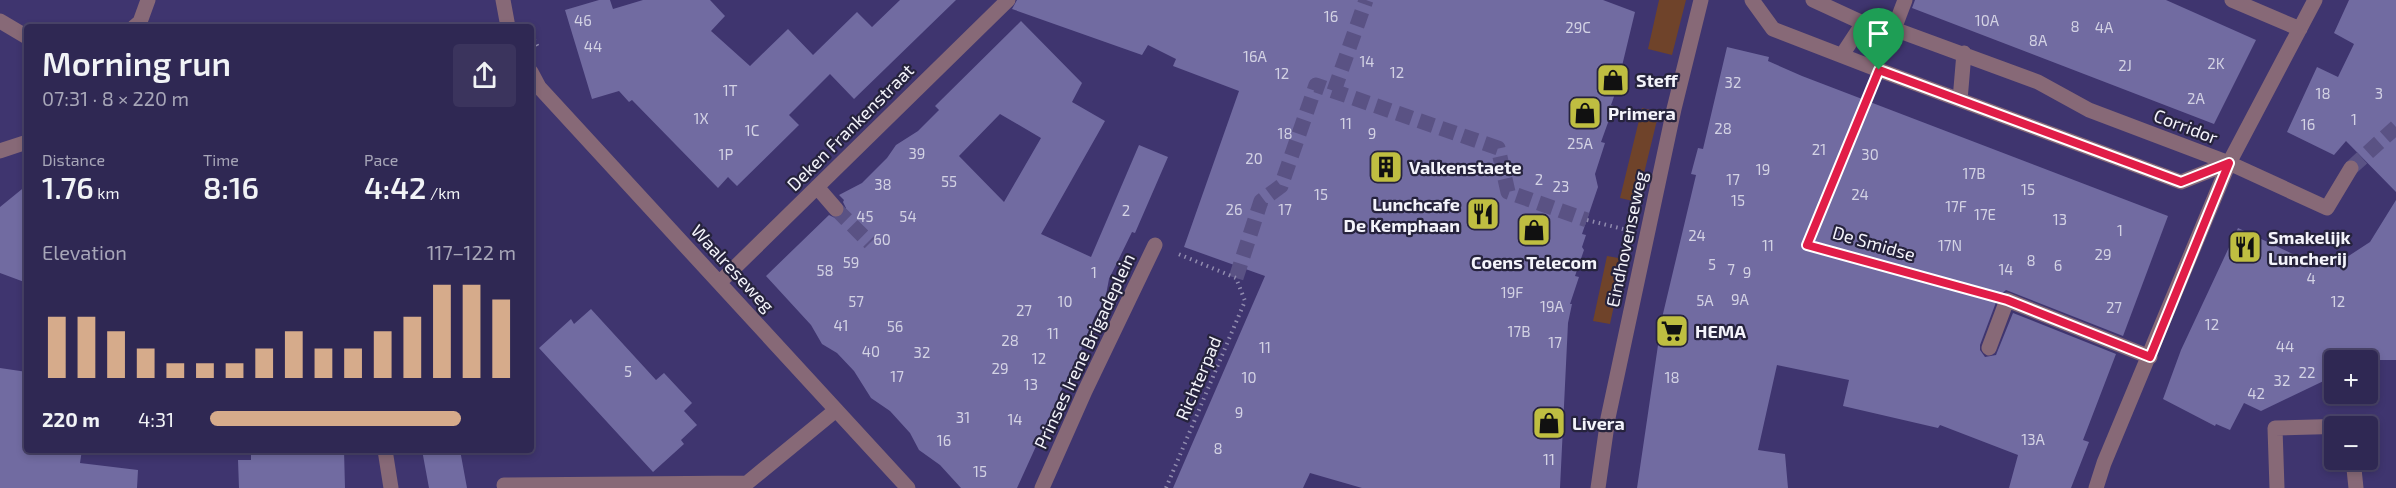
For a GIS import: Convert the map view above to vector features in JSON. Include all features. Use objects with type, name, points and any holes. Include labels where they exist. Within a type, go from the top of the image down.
[{"type":"street","points":[[138,24],[148,0]]},
{"type":"street","points":[[503,0],[507,24]]},
{"type":"street","name":"Deken Frankenstraat","points":[[720,282],[1008,0]]},
{"type":"street","name":"Eindhovenseweg","points":[[1598,488],[1608,418],[1674,109],[1701,0]]},
{"type":"street","name":"Corridor","points":[[1752,0],[1773,28],[1879,70],[2181,182],[2229,163]]},
{"type":"street","name":"Corridor","points":[[1813,0],[1863,24],[1894,28],[2038,82],[2089,110],[2229,163]]},
{"type":"street","points":[[1894,28],[1905,0]]},
{"type":"street","points":[[2232,0],[2300,29]]},
{"type":"street","points":[[2096,488],[2104,463],[2229,163],[2314,0]]},
{"type":"street","points":[[0,21],[24,35]]},
{"type":"street","points":[[1842,55],[1863,24]]},
{"type":"street","points":[[1960,100],[1964,54]]},
{"type":"street","name":"Waalreseweg","points":[[534,78],[539,87],[908,488]]},
{"type":"street","points":[[0,151],[24,143]]},
{"type":"street","points":[[2229,163],[2327,208],[2351,168]]},
{"type":"street","points":[[817,187],[836,209]]},
{"type":"street","name":"Prinses Irene Brigadeplein","points":[[1042,488],[1155,245]]},
{"type":"street","points":[[1989,348],[2007,300],[2150,357]]},
{"type":"street","points":[[504,485],[747,483],[836,410]]},
{"type":"street","points":[[2277,488],[2275,428],[2324,427]]},
{"type":"street","points":[[385,453],[391,488]]},
{"type":"street","points":[[2354,470],[2356,488]]},
{"type":"path","name":"De Smidse","points":[[1879,70],[1807,245],[2007,300]]},
{"type":"path","points":[[1587,220],[1647,235]]},
{"type":"path","name":"Prinses Irene Brigadeplein","points":[[1155,245],[1236,278]]},
{"type":"path","name":"Richterpad","points":[[1166,488],[1245,302],[1236,278]]},
{"type":"shaded area","points":[[1659,0],[1686,0],[1672,55],[1648,49]]},
{"type":"shaded area","points":[[1642,108],[1659,112],[1637,202],[1620,198]]},
{"type":"shaded area","points":[[1607,256],[1624,259],[1610,324],[1593,321]]},
{"type":"building","points":[[599,0],[610,0],[613,9],[643,0],[710,0],[725,16],[711,31],[750,66],[788,29],[813,55],[857,12],[872,27],[900,0],[956,0],[854,99],[830,74],[789,115],[799,125],[737,186],[728,177],[718,188],[632,100],[629,102],[619,91],[592,99],[565,10]]},
{"type":"building","points":[[1017,0],[1603,0],[1635,12],[1611,105],[1614,106],[1601,142],[1605,143],[1595,174],[1598,187],[1582,234],[1586,235],[1582,247],[1584,250],[1575,276],[1579,277],[1570,304],[1572,304],[1568,323],[1560,488],[1362,488],[1310,473],[1303,488],[1173,488],[1265,276],[1184,247],[1239,91],[1173,66],[1176,59],[1148,45],[1142,55],[1012,9]]},
{"type":"building","points":[[1915,0],[2166,0],[2256,40],[2214,124],[1912,8]]},
{"type":"building","points":[[2349,0],[2396,0],[2396,192],[2346,141],[2334,155],[2287,132],[2317,67],[2338,77],[2354,44],[2334,33]]},
{"type":"building","points":[[1021,21],[1082,83],[1072,102],[1105,121],[1041,234],[1091,257],[1139,145],[1168,157],[1135,233],[1132,232],[1109,279],[1105,300],[1095,316],[1082,347],[1076,372],[1063,387],[1017,488],[961,488],[940,465],[919,450],[910,433],[890,411],[871,398],[854,371],[837,353],[822,344],[811,325],[766,276],[829,215],[837,219],[843,216],[846,208],[844,200],[839,195],[862,183],[887,158],[896,145],[918,131],[939,110],[935,106]],"holes":[[[1000,114],[1041,138],[1004,202],[959,156]]]},
{"type":"building","points":[[1727,47],[1769,57],[1768,61],[1802,76],[2168,216],[2123,336],[2006,290],[1998,297],[1980,345],[1980,350],[1985,357],[1996,355],[2013,313],[2116,354],[2083,440],[2089,442],[2071,488],[2009,488],[2018,455],[1940,425],[1938,428],[1843,406],[1849,380],[1777,365],[1758,450],[1785,454],[1788,488],[1637,488],[1662,318],[1696,175],[1691,174],[1698,148],[1703,149]]},
{"type":"building","points":[[24,187],[24,282],[0,273],[0,207]]},
{"type":"building","points":[[2396,200],[2396,360],[2378,360],[2378,350],[2324,350],[2324,381],[2261,411],[2244,403],[2230,430],[2216,424],[2215,426],[2163,399],[2181,350],[2238,228],[2299,257],[2320,262],[2347,257],[2370,242]]},
{"type":"building","points":[[591,309],[656,380],[664,373],[692,403],[684,411],[697,425],[681,440],[684,444],[653,472],[539,348],[571,319],[574,324]]},
{"type":"building","points":[[0,368],[24,372],[24,453],[82,453],[80,463],[138,470],[137,488],[0,488]]},
{"type":"building","points":[[251,453],[344,453],[345,488],[239,488],[238,460],[251,460]]},
{"type":"building","points":[[423,453],[461,453],[467,488],[429,488]]},
{"type":"tunnel","points":[[1334,91],[1366,0]]},
{"type":"tunnel","points":[[1236,278],[1261,201],[1281,186],[1316,85],[1498,148],[1508,192],[1587,220]]},
{"type":"tunnel","points":[[2351,168],[2396,127]]},
{"type":"tunnel","points":[[836,209],[870,243]]},
{"type":"place","name":"Steff","points":[[1613,80]]},
{"type":"place","name":"Primera","points":[[1585,113]]},
{"type":"place","name":"Valkenstaete","points":[[1386,167]]},
{"type":"place","name":"Lunchcafe De Kemphaan","points":[[1483,214]]},
{"type":"place","name":"Coens Telecom","points":[[1534,230]]},
{"type":"place","name":"Smakelijk Luncherij","points":[[2245,247]]},
{"type":"place","name":"HEMA","points":[[1672,331]]},
{"type":"place","name":"Livera","points":[[1549,423]]},
{"type":"route","points":[[1879,70],[2181,182],[2229,163],[2150,357],[2007,300],[1807,245],[1879,70]]}]
